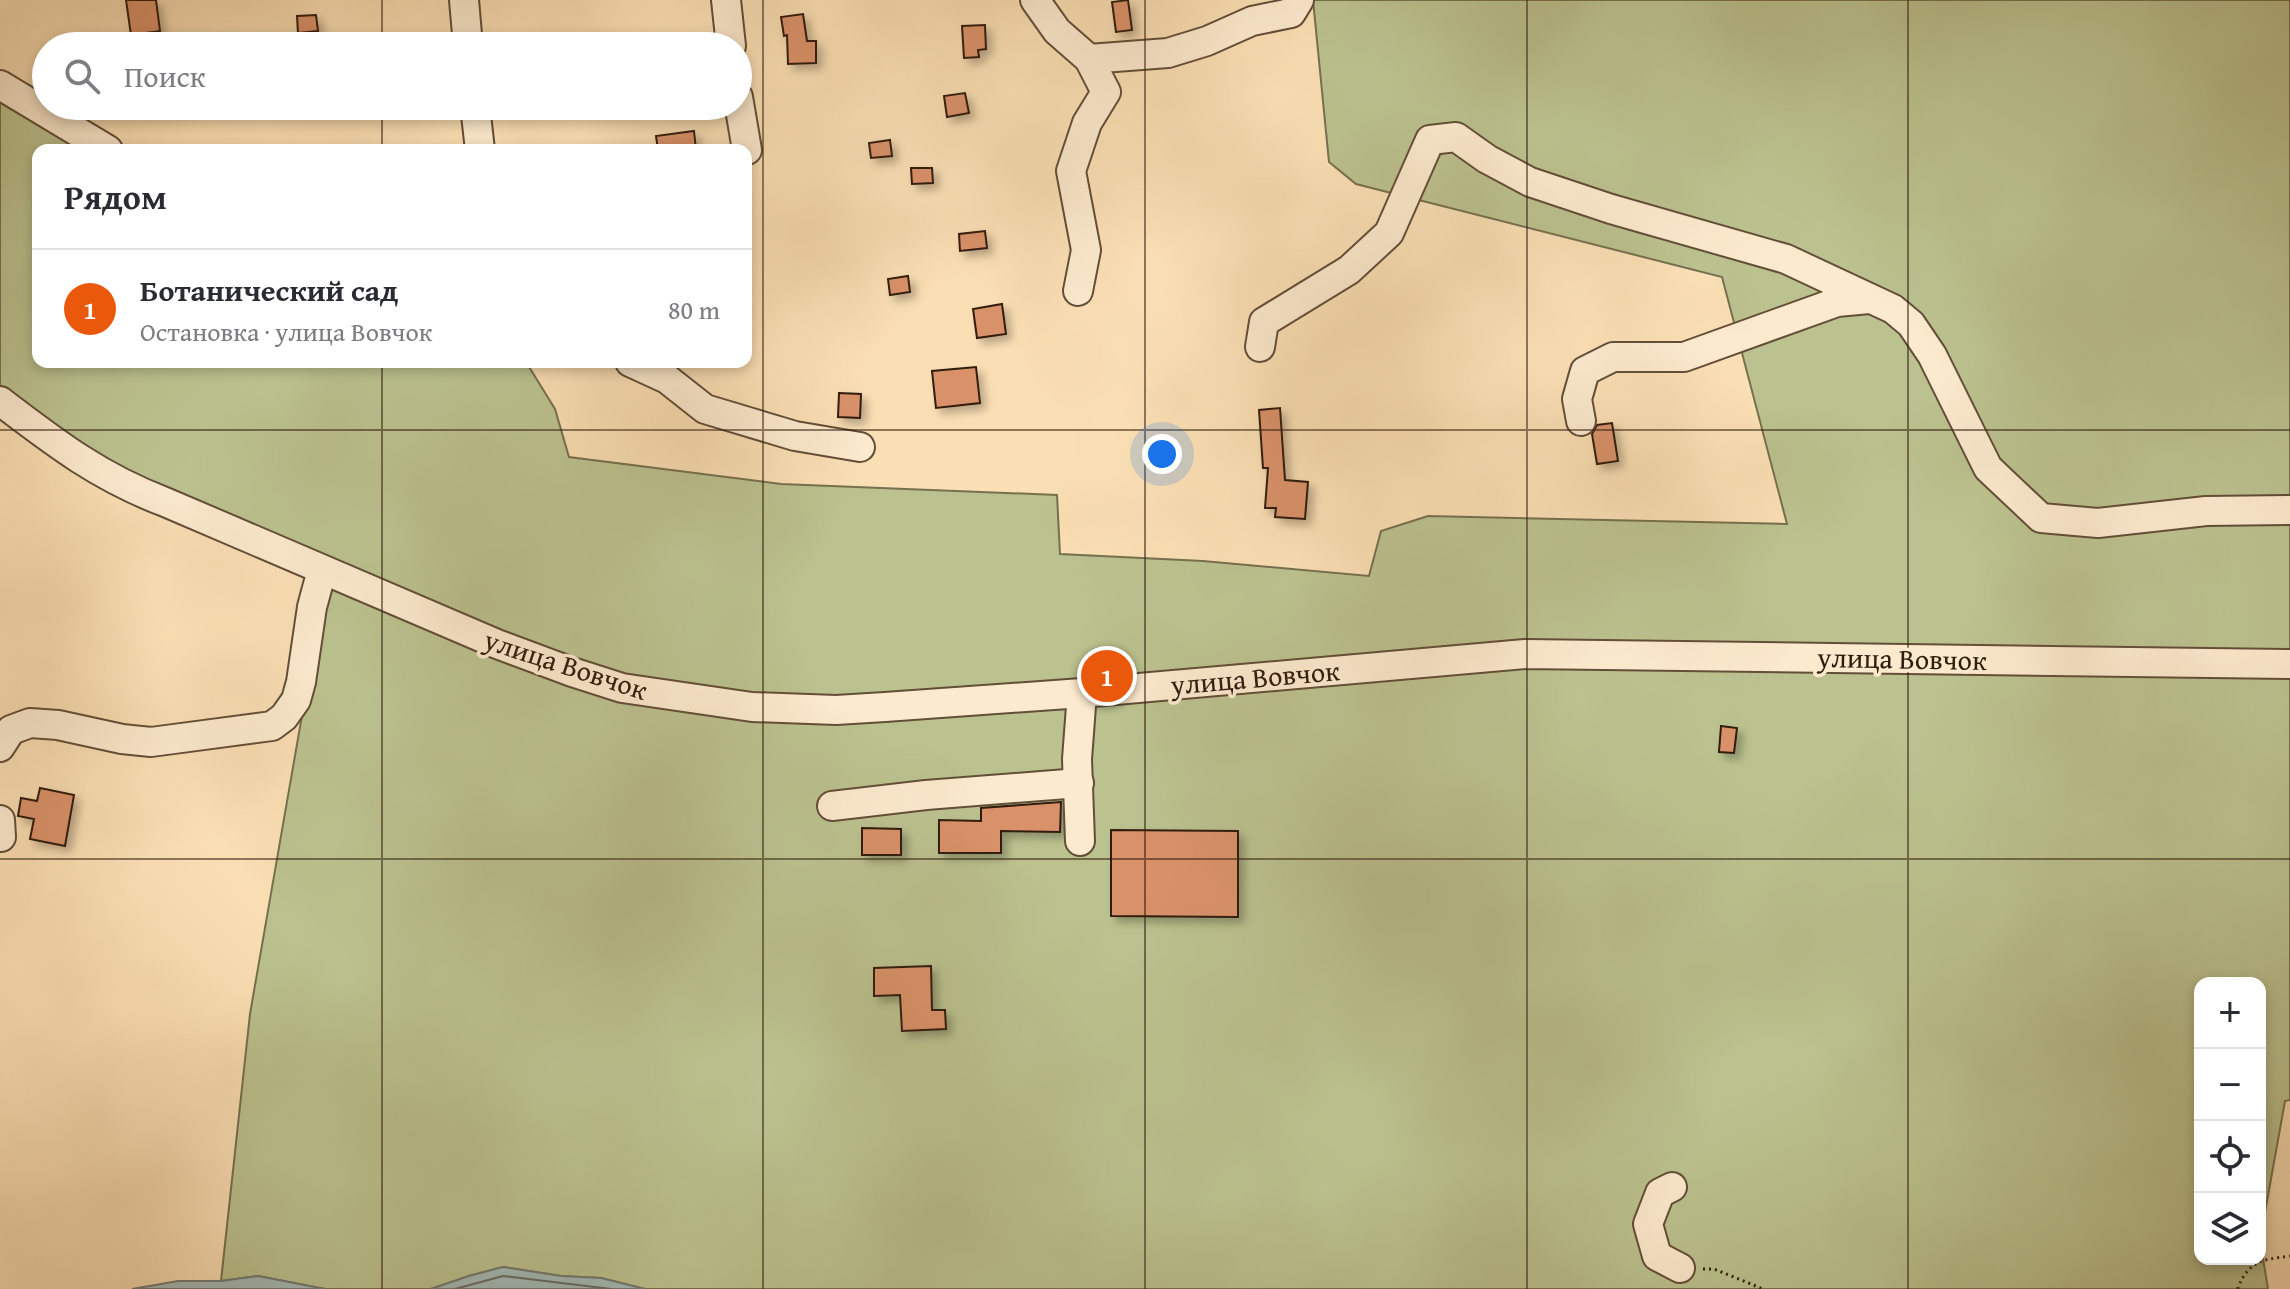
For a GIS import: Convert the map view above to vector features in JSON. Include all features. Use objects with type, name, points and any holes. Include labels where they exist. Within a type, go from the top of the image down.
[{"type":"street","points":[[464,0],[467,32]]},
{"type":"street","points":[[726,0],[729,32]]},
{"type":"street","points":[[1035,0],[1057,31],[1089,59],[1106,92],[1087,123],[1071,171],[1086,250],[1078,291]]},
{"type":"street","points":[[1089,59],[1168,53],[1207,41],[1252,21],[1291,13],[1299,0]]},
{"type":"street","points":[[0,85],[32,104]]},
{"type":"street","points":[[58,120],[98,144]]},
{"type":"street","points":[[477,120],[479,144]]},
{"type":"street","points":[[742,120],[746,144]]},
{"type":"street","points":[[1260,347],[1264,322],[1349,270],[1389,233],[1430,140],[1456,137],[1487,159],[1530,182],[1611,209],[1786,259],[1893,309],[1911,324],[1932,355],[1988,468],[2041,518],[2098,523],[2206,511],[2290,510]]},
{"type":"street","points":[[1581,421],[1577,399],[1585,371],[1613,357],[1684,357],[1837,302],[1870,299]]},
{"type":"street","points":[[643,368],[667,379],[705,409],[795,436],[860,447]]},
{"type":"street","name":"улица Вовчок","points":[[0,401],[76,458],[122,484],[497,644],[622,688],[752,707],[836,710],[1082,693],[1525,654],[2290,664]]},
{"type":"street","points":[[0,747],[11,730],[30,723],[151,742],[272,726],[284,717],[296,700],[312,607],[322,570]]},
{"type":"street","points":[[1080,841],[1077,759],[1082,693]]},
{"type":"street","points":[[832,806],[1079,783]]},
{"type":"street","points":[[0,820],[1,837]]},
{"type":"street","points":[[1672,1187],[1660,1193],[1648,1224],[1657,1256],[1680,1268]]},
{"type":"path","points":[[2238,1289],[2245,1271],[2259,1260],[2290,1256]]},
{"type":"path","points":[[1680,1268],[1714,1269],[1763,1289]]},
{"type":"green space","points":[[1313,0],[2290,0],[2290,1100],[2285,1101],[2266,1207],[2266,977],[2194,977],[2194,1265],[2264,1265],[2268,1289],[645,1289],[601,1278],[561,1276],[503,1267],[431,1289],[325,1289],[258,1276],[221,1281],[250,1014],[327,572],[165,502],[0,401],[0,85],[32,104],[32,120],[58,120],[98,144],[32,144],[32,368],[530,368],[555,409],[569,457],[781,484],[1057,495],[1060,554],[1203,561],[1369,576],[1381,531],[1428,516],[1787,524],[1722,277],[1356,184],[1329,162]]},
{"type":"water","points":[[503,1267],[561,1276],[601,1278],[645,1289],[431,1289]]},
{"type":"water","points":[[258,1276],[325,1289],[132,1289],[178,1281],[221,1281]]},
{"type":"building","points":[[126,0],[156,0],[160,31],[131,32]]},
{"type":"building","points":[[1128,0],[1132,30],[1116,32],[1112,2]]},
{"type":"building","points":[[803,14],[807,41],[816,41],[816,63],[788,64],[787,35],[784,36],[781,17]]},
{"type":"building","points":[[316,15],[318,31],[298,32],[297,16]]},
{"type":"building","points":[[985,25],[986,49],[978,50],[979,57],[964,58],[962,26]]},
{"type":"building","points":[[965,93],[969,113],[947,117],[944,96]]},
{"type":"building","points":[[694,131],[695,144],[657,144],[656,136]]},
{"type":"building","points":[[890,140],[892,156],[871,158],[869,143]]},
{"type":"building","points":[[911,168],[932,168],[933,183],[912,184]]},
{"type":"building","points":[[985,231],[987,248],[960,251],[959,234]]},
{"type":"building","points":[[908,276],[910,292],[890,295],[888,279]]},
{"type":"building","points":[[1002,304],[1006,334],[977,338],[973,309]]},
{"type":"building","points":[[976,367],[980,403],[936,408],[932,371]]},
{"type":"building","points":[[839,393],[861,394],[860,418],[838,417]]},
{"type":"building","points":[[1280,408],[1285,480],[1308,482],[1305,519],[1275,517],[1276,508],[1265,508],[1268,468],[1263,468],[1259,410]]},
{"type":"building","points":[[1612,423],[1618,461],[1597,464],[1592,434],[1597,425]]},
{"type":"building","points":[[1721,726],[1737,728],[1734,753],[1719,752]]},
{"type":"building","points":[[40,788],[74,795],[65,846],[30,839],[34,819],[18,816],[21,798],[37,801]]},
{"type":"building","points":[[1061,802],[1060,832],[1001,831],[1001,853],[939,853],[939,820],[981,821],[981,808]]},
{"type":"building","points":[[862,828],[901,829],[901,855],[862,855]]},
{"type":"building","points":[[1111,830],[1238,831],[1238,917],[1111,916]]},
{"type":"building","points":[[931,966],[932,1010],[945,1010],[946,1029],[902,1031],[900,995],[874,996],[874,968]]},
{"type":"place","name":"Ботанический сад","points":[[1107,676]]}]
